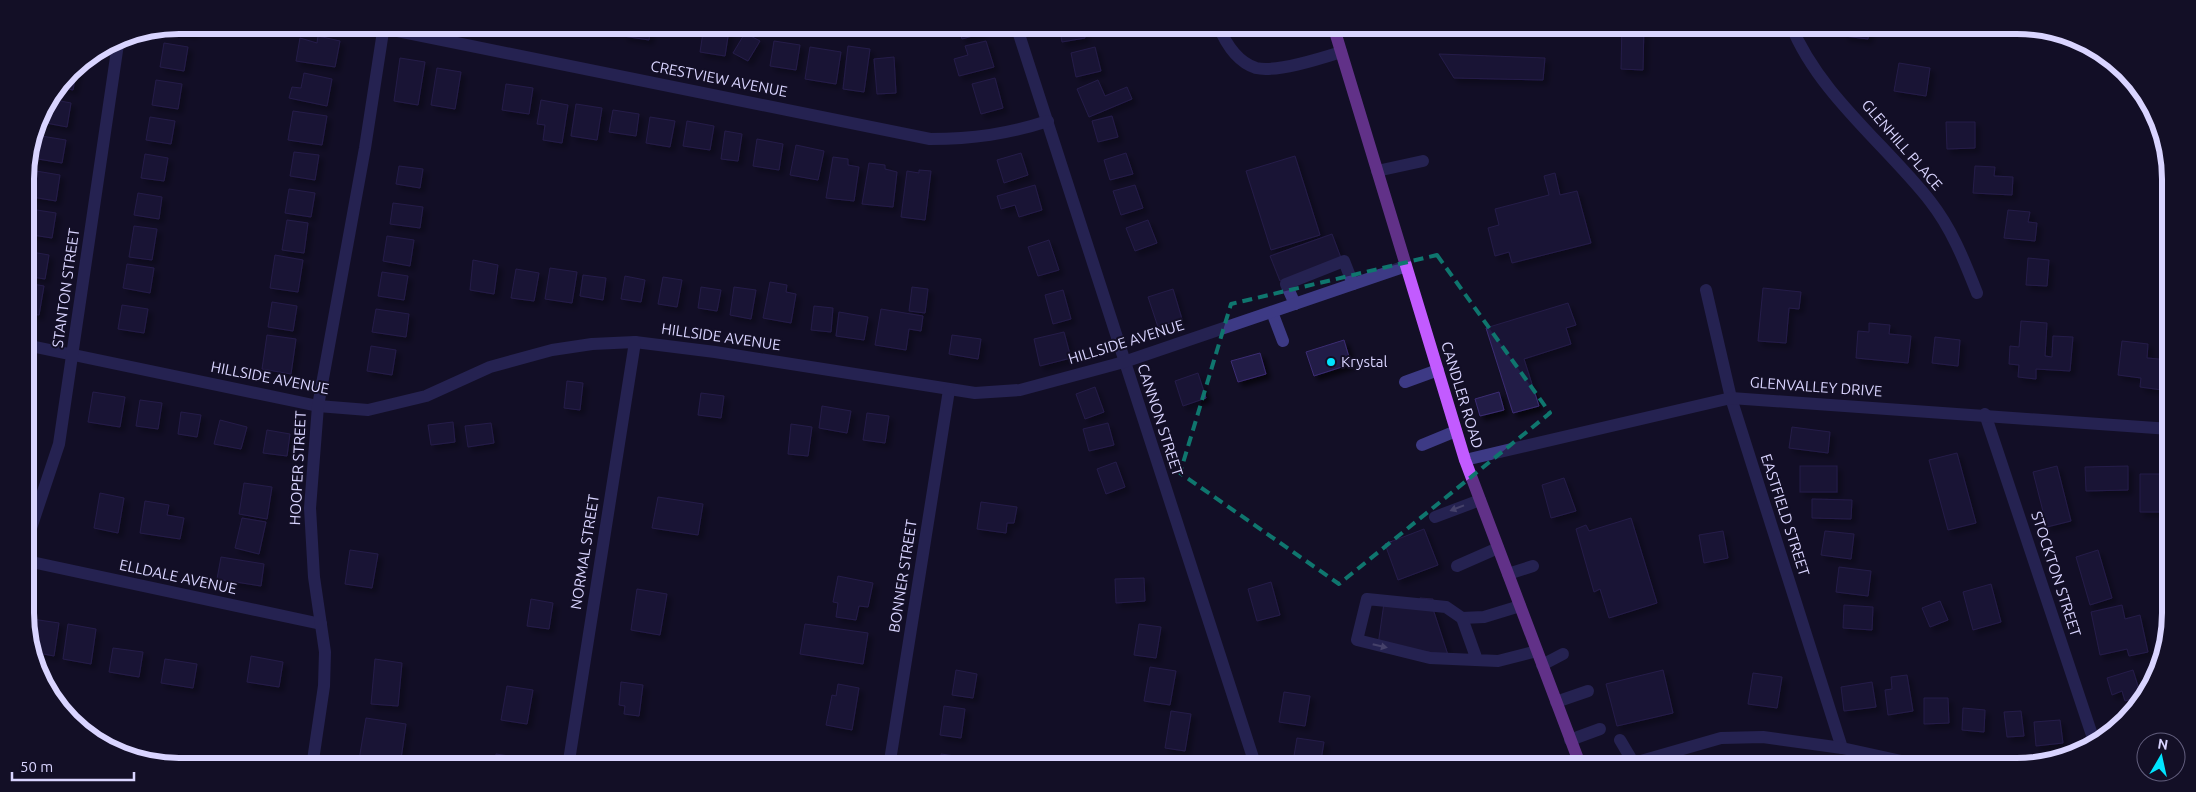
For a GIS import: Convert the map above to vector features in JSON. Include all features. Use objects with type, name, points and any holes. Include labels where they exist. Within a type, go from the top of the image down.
[{"type":"main road","name":"CANDLER ROAD","points":[[1336,34],[1465,460],[1577,758]]},
{"type":"street","name":"HOOPER STREET","points":[[313,758],[324,686],[325,652],[314,577],[310,508],[318,406],[365,148],[383,34]]},
{"type":"street","name":"CRESTVIEW AVENUE","points":[[423,34],[930,139],[972,139],[1048,121]]},
{"type":"street","name":"CANNON STREET","points":[[1019,34],[1253,758]]},
{"type":"street","points":[[1222,34],[1238,58],[1257,68],[1282,67],[1314,61],[1341,52]]},
{"type":"street","name":"GLENHILL PLACE","points":[[1794,34],[1826,84],[1935,208],[1953,234],[1977,293]]},
{"type":"street","name":"STANTON STREET","points":[[34,520],[60,444],[118,47]]},
{"type":"street","points":[[1377,171],[1423,161]]},
{"type":"street","points":[[1295,304],[1286,284],[1344,261],[1353,284]]},
{"type":"street","name":"HILLSIDE AVENUE","points":[[34,347],[318,406],[368,410],[426,396],[490,367],[552,350],[592,344],[635,342],[822,368],[975,394],[1020,390],[1124,362],[1406,266]]},
{"type":"street","name":"EASTFIELD STREET","points":[[1706,290],[1731,398],[1842,748]]},
{"type":"street","points":[[1272,312],[1283,341]]},
{"type":"street","name":"NORMAL STREET","points":[[569,758],[635,342]]},
{"type":"street","points":[[1404,382],[1438,370]]},
{"type":"street","name":"BONNER STREET","points":[[890,758],[949,390]]},
{"type":"street","name":"GLENVALLEY DRIVE","points":[[1465,460],[1731,398],[1985,414],[2162,428]]},
{"type":"street","name":"STOCKTON STREET","points":[[1985,414],[2093,737]]},
{"type":"street","points":[[1422,445],[1456,431]]},
{"type":"street","points":[[1435,517],[1480,500]]},
{"type":"street","points":[[1457,566],[1498,548]]},
{"type":"street","name":"ELLDALE AVENUE","points":[[34,562],[321,624]]},
{"type":"street","points":[[1508,574],[1533,566]]},
{"type":"street","points":[[1477,660],[1462,618],[1446,607],[1367,599],[1357,640],[1430,658],[1498,661],[1537,651]]},
{"type":"street","points":[[1462,618],[1484,617],[1520,606]]},
{"type":"street","points":[[1542,665],[1563,654]]},
{"type":"street","points":[[1556,702],[1588,691]]},
{"type":"street","points":[[1570,740],[1600,728]]},
{"type":"street","points":[[1654,758],[1722,738],[1763,737],[1842,748],[1888,758]]},
{"type":"street","points":[[1620,740],[1630,758]]},
{"type":"highlighted area","points":[[1437,255],[1550,413],[1339,584],[1180,473],[1231,304]]},
{"type":"building","points":[[624,34],[650,34],[649,40],[623,36]]},
{"type":"building","points":[[703,34],[728,34],[725,56],[700,52]]},
{"type":"building","points":[[744,34],[760,41],[748,61],[733,53]]},
{"type":"building","points":[[960,34],[980,34],[962,39]]},
{"type":"building","points":[[1061,34],[1084,34],[1085,38],[1062,42]]},
{"type":"building","points":[[1622,34],[1644,34],[1643,70],[1621,69]]},
{"type":"building","points":[[1844,34],[1869,34],[1868,39],[1844,36]]},
{"type":"building","points":[[318,36],[340,41],[335,67],[296,61],[300,38],[317,43]]},
{"type":"building","points":[[774,41],[800,45],[796,70],[770,66]]},
{"type":"building","points":[[986,41],[994,67],[959,76],[954,59],[968,55],[965,46]]},
{"type":"building","points":[[164,43],[188,47],[184,71],[160,67]]},
{"type":"building","points":[[848,46],[870,49],[864,92],[843,89]]},
{"type":"building","points":[[810,47],[841,52],[836,84],[805,79]]},
{"type":"building","points":[[1095,47],[1101,71],[1076,77],[1071,53]]},
{"type":"building","points":[[1439,54],[1545,58],[1543,80],[1454,78]]},
{"type":"building","points":[[894,57],[896,93],[877,94],[874,59]]},
{"type":"building","points":[[400,58],[425,62],[418,105],[394,101]]},
{"type":"building","points":[[1899,63],[1930,68],[1926,96],[1894,91]]},
{"type":"building","points":[[437,68],[461,72],[455,109],[431,105]]},
{"type":"building","points":[[304,73],[332,79],[327,106],[289,98],[292,87],[301,88]]},
{"type":"building","points":[[75,77],[73,90],[66,88]]},
{"type":"building","points":[[995,78],[1003,108],[981,114],[972,84]]},
{"type":"building","points":[[156,80],[182,84],[178,109],[152,105]]},
{"type":"building","points":[[1098,80],[1105,96],[1127,87],[1132,99],[1089,117],[1077,89]]},
{"type":"building","points":[[506,84],[533,88],[529,114],[502,110]]},
{"type":"building","points":[[57,100],[71,103],[67,127],[45,123]]},
{"type":"building","points":[[541,100],[568,105],[562,143],[543,140],[545,125],[537,124]]},
{"type":"building","points":[[576,104],[602,108],[597,140],[571,136]]},
{"type":"building","points":[[613,110],[639,114],[636,136],[609,132]]},
{"type":"building","points":[[293,111],[327,116],[322,145],[288,140]]},
{"type":"building","points":[[1112,116],[1118,137],[1098,142],[1092,121]]},
{"type":"building","points":[[150,117],[175,121],[171,144],[146,140]]},
{"type":"building","points":[[650,117],[675,121],[670,147],[646,143]]},
{"type":"building","points":[[687,121],[714,126],[710,150],[683,146]]},
{"type":"building","points":[[1946,122],[1975,122],[1975,148],[1947,149]]},
{"type":"building","points":[[725,131],[742,134],[738,161],[721,159]]},
{"type":"building","points":[[41,136],[66,140],[62,163],[36,159]]},
{"type":"building","points":[[757,139],[783,144],[779,170],[753,166]]},
{"type":"building","points":[[796,145],[824,151],[818,180],[790,175]]},
{"type":"building","points":[[294,152],[319,155],[315,180],[290,176]]},
{"type":"building","points":[[1021,153],[1028,175],[1004,183],[997,160]]},
{"type":"building","points":[[1126,153],[1133,174],[1110,180],[1104,160]]},
{"type":"building","points":[[145,154],[168,158],[164,181],[141,178]]},
{"type":"building","points":[[1295,156],[1320,235],[1271,250],[1246,171]]},
{"type":"building","points":[[833,157],[848,159],[848,165],[859,167],[854,201],[826,198]]},
{"type":"building","points":[[869,163],[885,165],[885,169],[897,172],[893,207],[862,204]]},
{"type":"building","points":[[399,166],[423,169],[420,188],[396,184]]},
{"type":"building","points":[[1975,166],[1995,167],[1994,176],[2013,177],[2012,195],[1973,193]]},
{"type":"building","points":[[919,170],[931,171],[925,220],[901,217],[907,171],[919,173]]},
{"type":"building","points":[[36,171],[60,175],[56,201],[34,197]]},
{"type":"building","points":[[1555,173],[1560,195],[1577,191],[1591,243],[1512,263],[1509,252],[1495,256],[1488,228],[1499,225],[1495,209],[1549,195],[1544,176]]},
{"type":"building","points":[[1035,185],[1042,210],[1019,217],[1015,205],[1001,209],[997,196]]},
{"type":"building","points":[[1135,185],[1143,208],[1121,215],[1113,191]]},
{"type":"building","points":[[289,189],[315,193],[311,217],[285,213]]},
{"type":"building","points":[[138,193],[162,197],[159,219],[134,215]]},
{"type":"building","points":[[393,203],[423,207],[420,228],[390,224]]},
{"type":"building","points":[[34,210],[56,213],[52,238],[34,235]]},
{"type":"building","points":[[2008,210],[2030,212],[2028,222],[2037,223],[2035,241],[2004,238]]},
{"type":"building","points":[[287,220],[308,223],[304,253],[282,250]]},
{"type":"building","points":[[1148,220],[1157,243],[1135,251],[1126,228]]},
{"type":"building","points":[[134,226],[157,229],[152,260],[129,257]]},
{"type":"building","points":[[1332,234],[1341,258],[1280,281],[1270,256]]},
{"type":"building","points":[[387,236],[414,240],[410,266],[383,261]]},
{"type":"building","points":[[1049,240],[1059,270],[1038,276],[1028,247]]},
{"type":"building","points":[[34,252],[49,255],[45,279],[34,277]]},
{"type":"building","points":[[275,255],[303,260],[298,292],[270,288]]},
{"type":"building","points":[[2028,258],[2049,260],[2047,286],[2026,285]]},
{"type":"building","points":[[473,260],[498,265],[494,294],[470,290]]},
{"type":"building","points":[[127,264],[154,268],[150,293],[123,288]]},
{"type":"building","points":[[550,268],[577,272],[572,303],[545,299]]},
{"type":"building","points":[[516,269],[539,273],[534,301],[511,298]]},
{"type":"building","points":[[382,272],[408,276],[404,300],[378,296]]},
{"type":"building","points":[[583,275],[606,278],[603,300],[580,296]]},
{"type":"building","points":[[625,276],[645,280],[641,302],[621,299]]},
{"type":"building","points":[[663,277],[682,280],[677,307],[658,304]]},
{"type":"building","points":[[770,282],[787,285],[786,292],[796,294],[791,323],[763,318]]},
{"type":"building","points":[[34,284],[44,286],[39,315],[34,314]]},
{"type":"building","points":[[701,287],[721,290],[717,311],[698,308]]},
{"type":"building","points":[[734,287],[756,290],[751,319],[730,315]]},
{"type":"building","points":[[912,287],[928,289],[925,313],[909,311]]},
{"type":"building","points":[[1763,288],[1801,292],[1799,309],[1789,308],[1786,343],[1758,341]]},
{"type":"building","points":[[1173,289],[1182,319],[1158,327],[1148,297]]},
{"type":"building","points":[[1063,290],[1071,319],[1053,324],[1045,295]]},
{"type":"building","points":[[272,302],[297,306],[293,331],[268,327]]},
{"type":"building","points":[[1568,303],[1576,325],[1566,328],[1571,344],[1524,359],[1539,406],[1513,413],[1486,328]]},
{"type":"building","points":[[122,305],[148,309],[144,333],[118,329]]},
{"type":"building","points":[[814,306],[833,308],[831,332],[811,330]]},
{"type":"building","points":[[376,309],[409,314],[406,337],[372,332]]},
{"type":"building","points":[[881,309],[923,316],[921,331],[909,329],[906,350],[875,345]]},
{"type":"building","points":[[839,312],[868,317],[864,340],[836,336]]},
{"type":"building","points":[[2021,321],[2047,323],[2045,356],[2052,357],[2053,336],[2073,337],[2070,371],[2036,369],[2036,379],[2018,377],[2019,365],[2009,364],[2010,346],[2019,347]]},
{"type":"building","points":[[1869,323],[1890,325],[1889,334],[1911,336],[1908,363],[1856,358],[1858,331],[1869,332]]},
{"type":"building","points":[[1064,332],[1071,358],[1040,366],[1034,339]]},
{"type":"building","points":[[267,335],[296,339],[291,374],[262,369]]},
{"type":"building","points":[[952,335],[981,339],[978,359],[949,354]]},
{"type":"building","points":[[1935,337],[1960,340],[1958,366],[1932,363]]},
{"type":"building","points":[[1344,340],[1351,364],[1314,376],[1306,352]]},
{"type":"building","points":[[2122,341],[2148,344],[2147,358],[2162,359],[2162,390],[2140,387],[2141,378],[2118,375]]},
{"type":"building","points":[[371,346],[396,350],[392,375],[367,371]]},
{"type":"building","points":[[1260,353],[1266,374],[1238,382],[1231,361]]},
{"type":"building","points":[[1198,373],[1206,398],[1183,406],[1175,381]]},
{"type":"building","points":[[567,381],[583,383],[580,410],[564,408]]},
{"type":"building","points":[[1095,387],[1104,412],[1085,419],[1076,394]]},
{"type":"building","points":[[93,392],[125,397],[120,427],[88,422]]},
{"type":"building","points":[[1499,392],[1504,410],[1480,416],[1475,399]]},
{"type":"building","points":[[701,393],[724,396],[721,418],[698,415]]},
{"type":"building","points":[[140,400],[162,403],[158,429],[136,426]]},
{"type":"building","points":[[822,406],[851,411],[847,433],[819,428]]},
{"type":"building","points":[[181,412],[201,415],[197,437],[178,434]]},
{"type":"building","points":[[867,413],[889,416],[885,443],[863,440]]},
{"type":"building","points":[[220,420],[247,427],[241,449],[214,444]]},
{"type":"building","points":[[453,422],[455,442],[431,445],[428,425]]},
{"type":"building","points":[[491,423],[494,443],[468,447],[465,426]]},
{"type":"building","points":[[1108,423],[1114,445],[1089,451],[1083,429]]},
{"type":"building","points":[[791,424],[812,427],[808,456],[788,454]]},
{"type":"building","points":[[1792,427],[1830,432],[1828,453],[1789,448]]},
{"type":"building","points":[[267,430],[290,434],[287,456],[263,453]]},
{"type":"building","points":[[1957,453],[1976,523],[1948,530],[1929,460]]},
{"type":"building","points":[[1116,462],[1125,487],[1106,494],[1097,469]]},
{"type":"building","points":[[1800,466],[1837,466],[1837,492],[1800,492]]},
{"type":"building","points":[[2057,466],[2071,521],[2047,527],[2033,472]]},
{"type":"building","points":[[2128,466],[2128,490],[2086,491],[2085,467]]},
{"type":"building","points":[[2140,474],[2162,474],[2162,512],[2140,512]]},
{"type":"building","points":[[1564,478],[1576,511],[1551,518],[1542,485]]},
{"type":"building","points":[[244,483],[272,487],[267,519],[239,514]]},
{"type":"building","points":[[100,493],[124,498],[118,533],[94,528]]},
{"type":"building","points":[[658,497],[703,504],[698,535],[652,528]]},
{"type":"building","points":[[1812,499],[1852,500],[1851,519],[1812,518]]},
{"type":"building","points":[[145,501],[169,505],[167,515],[184,518],[180,539],[140,533]]},
{"type":"building","points":[[981,502],[1017,507],[1014,523],[1007,523],[1006,533],[977,529]]},
{"type":"building","points":[[242,518],[266,522],[259,554],[235,548]]},
{"type":"building","points":[[1631,518],[1657,603],[1609,618],[1600,589],[1594,592],[1576,529],[1586,525],[1589,531]]},
{"type":"building","points":[[1424,529],[1438,565],[1398,580],[1385,544]]},
{"type":"building","points":[[1723,531],[1728,558],[1704,563],[1699,535]]},
{"type":"building","points":[[1825,531],[1854,534],[1851,559],[1821,555]]},
{"type":"building","points":[[350,550],[378,554],[372,588],[345,584]]},
{"type":"building","points":[[2098,550],[2112,598],[2090,605],[2076,557]]},
{"type":"building","points":[[221,557],[264,564],[261,586],[217,579]]},
{"type":"building","points":[[1839,567],[1871,571],[1868,596],[1836,592]]},
{"type":"building","points":[[838,576],[873,583],[868,607],[859,606],[856,620],[836,617],[838,603],[833,602]]},
{"type":"building","points":[[1144,578],[1145,601],[1116,603],[1115,579]]},
{"type":"building","points":[[1271,582],[1280,615],[1257,621],[1248,589]]},
{"type":"building","points":[[1991,584],[2001,622],[1973,630],[1963,592]]},
{"type":"building","points":[[637,589],[667,594],[660,635],[631,630]]},
{"type":"building","points":[[1420,598],[1433,599],[1433,609],[1448,655],[1378,645],[1384,603],[1418,608]]},
{"type":"building","points":[[531,599],[553,603],[549,629],[527,626]]},
{"type":"building","points":[[1940,601],[1948,620],[1930,627],[1922,608]]},
{"type":"building","points":[[1844,605],[1873,607],[1872,630],[1843,628]]},
{"type":"building","points":[[2122,605],[2125,619],[2140,615],[2148,652],[2129,656],[2127,649],[2100,655],[2091,612]]},
{"type":"building","points":[[34,619],[59,623],[54,656],[39,653]]},
{"type":"building","points":[[68,624],[96,629],[91,664],[63,659]]},
{"type":"building","points":[[805,624],[868,633],[863,664],[800,654]]},
{"type":"building","points":[[1139,624],[1161,627],[1156,658],[1134,655]]},
{"type":"building","points":[[113,648],[143,652],[139,677],[109,672]]},
{"type":"building","points":[[251,656],[283,662],[279,687],[247,682]]},
{"type":"building","points":[[165,659],[197,664],[193,688],[161,683]]},
{"type":"building","points":[[375,659],[402,663],[398,706],[371,704]]},
{"type":"building","points":[[1150,667],[1176,671],[1170,705],[1144,701]]},
{"type":"building","points":[[956,670],[977,674],[973,698],[952,695]]},
{"type":"building","points":[[1663,670],[1673,713],[1617,726],[1606,684]]},
{"type":"building","points":[[2133,670],[2140,691],[2135,698],[2125,701],[2122,691],[2112,695],[2107,678]]},
{"type":"building","points":[[1753,673],[1782,677],[1777,708],[1748,704]]},
{"type":"building","points":[[1907,675],[1913,711],[1888,715],[1885,690],[1892,689],[1891,677]]},
{"type":"building","points":[[621,682],[643,685],[639,716],[624,714],[625,706],[619,705]]},
{"type":"building","points":[[1872,682],[1876,707],[1844,711],[1841,687]]},
{"type":"building","points":[[838,684],[859,688],[852,730],[826,725],[832,695],[836,696]]},
{"type":"building","points":[[507,686],[533,690],[527,724],[501,720]]},
{"type":"building","points":[[1284,692],[1310,696],[1305,726],[1279,722]]},
{"type":"building","points":[[1924,698],[1948,698],[1949,723],[1924,724]]},
{"type":"building","points":[[944,706],[965,709],[961,738],[940,735]]},
{"type":"building","points":[[1963,708],[1985,710],[1984,732],[1962,730]]},
{"type":"building","points":[[1171,711],[1191,714],[1185,751],[1165,748]]},
{"type":"building","points":[[2021,711],[2024,736],[2007,737],[2004,712]]},
{"type":"building","points":[[366,718],[406,724],[401,758],[359,758]]},
{"type":"building","points":[[2060,720],[2063,743],[2036,746],[2034,722]]},
{"type":"building","points":[[1297,738],[1324,742],[1321,758],[1294,758]]},
{"type":"building","points":[[496,754],[522,758],[495,758]]},
{"type":"building","points":[[941,754],[962,757],[962,758],[940,758]]},
{"type":"place","name":"Krystal","points":[[1331,362]]}]
